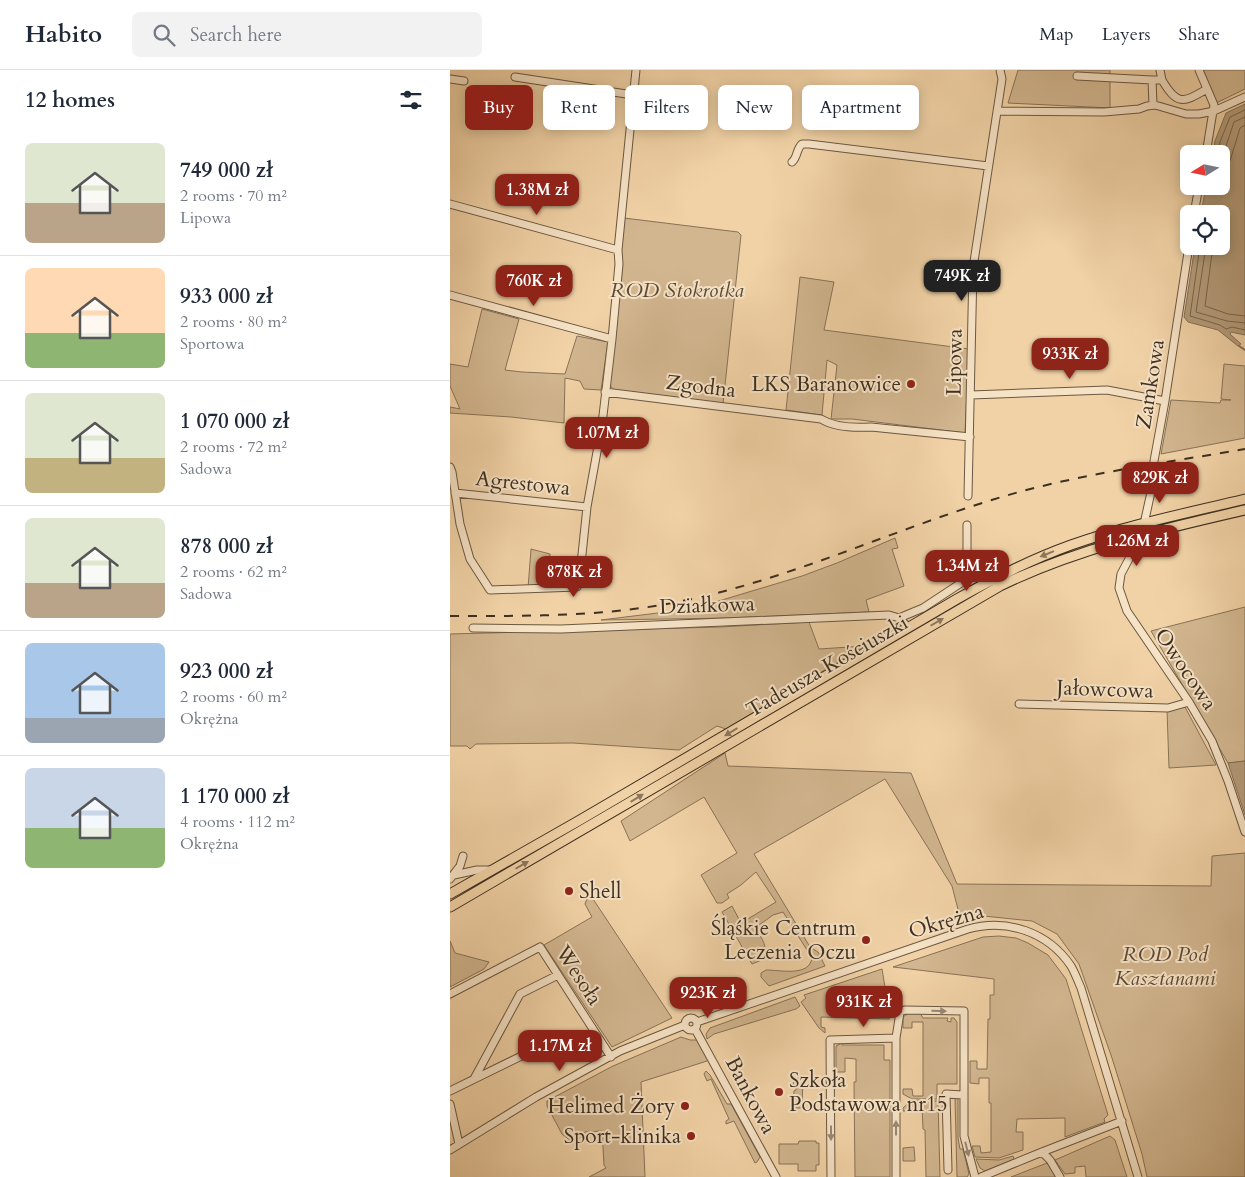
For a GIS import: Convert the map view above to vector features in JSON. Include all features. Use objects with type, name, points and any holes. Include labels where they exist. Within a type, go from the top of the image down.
[{"type":"main road","name":"Tadeusza Kościuszki","points":[[450,894],[957,598],[1024,564],[1071,545],[1144,524],[1245,499]]},
{"type":"main road","name":"Tadeusza Kościuszki","points":[[450,907],[1000,586],[1075,556],[1138,537],[1245,510]]},
{"type":"street","points":[[634,85],[636,70]]},
{"type":"street","name":"Lipowa","points":[[968,496],[973,268],[1002,70]]},
{"type":"street","points":[[1160,70],[1162,80],[1175,97],[1184,100],[1192,99],[1207,89]]},
{"type":"street","points":[[1199,70],[1214,105],[1208,145]]},
{"type":"street","points":[[1077,76],[1162,80]]},
{"type":"street","points":[[515,77],[625,94]]},
{"type":"street","points":[[450,78],[464,81]]},
{"type":"street","points":[[1152,80],[1153,105]]},
{"type":"street","points":[[997,112],[1104,112],[1139,109],[1153,105],[1186,114],[1199,114],[1214,111],[1245,97]]},
{"type":"street","points":[[450,467],[460,524],[470,559],[490,590],[577,587],[580,583],[587,507],[602,424],[612,339],[630,130]]},
{"type":"street","points":[[792,162],[796,159],[798,148],[802,144],[809,144],[988,166]]},
{"type":"street","points":[[450,204],[618,250]]},
{"type":"street","name":"Zamkowa","points":[[1127,610],[1120,595],[1119,581],[1144,524],[1151,492],[1154,461],[1188,255]]},
{"type":"street","points":[[450,295],[612,339]]},
{"type":"street","points":[[971,396],[1107,390],[1165,401]]},
{"type":"street","name":"Zgodna","points":[[605,392],[820,419],[827,423],[860,428],[871,426],[970,437]]},
{"type":"street","name":"Agrestowa","points":[[455,493],[587,507]]},
{"type":"street","points":[[908,627],[899,618],[923,608],[964,581],[968,572],[967,525]]},
{"type":"street","name":"Owocowa","points":[[1127,610],[1201,722],[1218,754],[1245,832]]},
{"type":"street","name":"Działkowa","points":[[473,628],[561,629],[876,615],[889,615],[899,618]]},
{"type":"street","name":"Jałowcowa","points":[[1019,704],[1168,708],[1189,702]]},
{"type":"street","points":[[452,877],[463,856],[464,862],[472,871]]},
{"type":"street","points":[[452,877],[472,871],[494,870]]},
{"type":"street","name":"Okrężna","points":[[696,1025],[968,929],[992,924],[1012,926],[1040,937],[1054,947],[1071,966],[1081,988],[1138,1177]]},
{"type":"street","name":"Wesoła","points":[[450,994],[540,947],[611,1056]]},
{"type":"street","points":[[474,1079],[520,994],[558,975]]},
{"type":"street","points":[[896,1177],[896,1038],[898,1018],[900,1012],[904,1010],[964,1011],[964,1136],[975,1177]]},
{"type":"street","points":[[693,1018],[696,1025],[692,1030],[685,1026],[687,1019],[693,1018]]},
{"type":"street","name":"Bankowa","points":[[696,1025],[776,1177]]},
{"type":"street","points":[[450,1150],[536,1097],[611,1056],[685,1026]]},
{"type":"street","points":[[831,1177],[830,1040],[896,1038]]},
{"type":"street","points":[[450,1092],[552,1040]]},
{"type":"street","points":[[948,1170],[946,1094],[963,1095]]},
{"type":"street","points":[[450,1104],[459,1144]]},
{"type":"street","points":[[981,1177],[1122,1121]]},
{"type":"street","points":[[1042,1152],[1050,1160],[1060,1177]]},
{"type":"green space","points":[[1018,70],[1110,70],[1110,108],[1008,103]]},
{"type":"green space","points":[[1201,70],[1245,70],[1245,89],[1210,106]]},
{"type":"green space","name":"ROD Stokrotka","points":[[624,218],[738,232],[741,235],[723,404],[616,391],[611,387]]},
{"type":"green space","points":[[800,277],[834,282],[824,330],[969,349],[965,433],[852,419],[831,419],[837,365],[827,360],[822,415],[786,410]]},
{"type":"green space","points":[[482,309],[519,319],[505,370],[565,374],[577,336],[608,342],[601,390],[584,389],[580,381],[565,378],[564,423],[450,413],[450,407],[460,409],[450,386],[450,364],[468,367]]},
{"type":"green space","points":[[1224,364],[1245,366],[1245,438],[1161,454],[1171,400],[1220,403],[1221,400],[1231,400],[1221,399]]},
{"type":"green space","points":[[895,538],[898,548],[892,549],[904,586],[866,600],[869,612],[729,618],[601,620],[674,611],[712,603],[802,576]]},
{"type":"green space","points":[[531,549],[550,554],[549,587],[528,588]]},
{"type":"green space","points":[[1245,607],[1245,761],[1228,763],[1151,631]]},
{"type":"green space","points":[[809,622],[819,649],[865,646],[726,729],[717,726],[679,750],[573,743],[476,744],[470,749],[467,746],[450,746],[450,634],[720,627]]},
{"type":"green space","points":[[1185,707],[1216,765],[1169,768],[1167,710]]},
{"type":"green space","name":"ROD Pod Kasztanami","points":[[725,753],[728,766],[911,773],[957,884],[1211,886],[1212,856],[1245,853],[1245,1177],[1147,1177],[1142,1154],[1112,1058],[1079,964],[1057,934],[1032,921],[964,914],[960,917],[952,886],[885,779],[754,854],[810,947],[818,952],[825,966],[769,986],[761,977],[761,973],[766,970],[800,970],[810,964],[812,958],[783,912],[773,915],[755,928],[764,942],[765,954],[764,959],[752,964],[722,912],[732,906],[741,923],[776,902],[756,872],[727,894],[729,898],[722,903],[717,903],[701,875],[737,853],[704,797],[630,841],[621,821]]},
{"type":"green space","points":[[588,896],[591,896],[672,1018],[612,1047],[544,945],[592,917],[585,904]]},
{"type":"green space","points":[[983,937],[1016,938],[1048,955],[1066,979],[1108,1115],[1104,1119],[1105,1122],[1065,1137],[1065,1118],[1017,1119],[1016,1132],[1023,1132],[1023,1150],[999,1158],[975,1157],[972,1146],[980,1146],[981,1153],[991,1152],[989,1078],[979,1078],[979,1084],[970,1083],[970,1061],[977,1061],[977,1069],[987,1069],[988,1019],[990,1019],[990,995],[994,995],[994,979],[893,967]]},
{"type":"green space","points":[[450,941],[455,953],[489,962],[484,969],[450,987]]},
{"type":"green space","points":[[882,969],[889,1011],[892,1015],[889,1019],[821,1017],[821,1027],[825,1028],[825,1033],[819,1028],[801,1002],[806,998],[804,995]]},
{"type":"green space","points":[[795,997],[800,1006],[796,1009],[714,1034],[707,1039],[706,1034],[710,1028]]},
{"type":"green space","points":[[909,1013],[920,1013],[923,1018],[948,1018],[947,1021],[951,1022],[951,1018],[954,1018],[957,1022],[957,1084],[937,1084],[937,1099],[912,1099],[903,1094],[903,1089],[912,1089],[913,1096],[923,1096],[923,1022],[912,1022],[912,1028],[903,1028],[903,1017]]},
{"type":"green space","points":[[681,1037],[698,1040],[708,1059],[707,1061],[641,1082],[645,1177],[589,1177],[606,1168],[604,1165],[602,1131],[585,1132],[578,1140],[571,1141],[562,1134],[547,1106],[547,1101],[613,1066]]},
{"type":"green space","points":[[842,1043],[842,1045],[884,1045],[884,1060],[890,1060],[890,1177],[855,1177],[854,1082],[856,1082],[856,1059],[845,1058],[845,1072],[836,1072],[836,1046]]},
{"type":"green space","points":[[706,1071],[727,1104],[731,1104],[760,1157],[757,1162],[755,1163],[734,1121],[726,1124],[726,1121],[729,1119],[711,1079],[707,1081],[704,1074]]},
{"type":"green space","points":[[794,1078],[803,1078],[802,1108],[793,1108],[794,1091],[796,1090],[796,1086],[793,1086]]},
{"type":"green space","points":[[955,1098],[958,1098],[958,1138],[960,1149],[963,1149],[969,1174],[967,1177],[957,1177]]},
{"type":"green space","points":[[911,1101],[938,1101],[940,1177],[926,1177],[925,1130],[923,1129],[922,1105],[912,1105],[911,1111],[903,1111],[903,1108]]},
{"type":"green space","points":[[1110,1136],[1115,1140],[1127,1177],[1086,1177],[1085,1166],[1075,1167],[1075,1173],[1065,1174],[1055,1160]]},
{"type":"green space","points":[[799,1141],[816,1141],[816,1143],[819,1143],[819,1165],[816,1165],[816,1171],[798,1171],[798,1164],[779,1164],[779,1144],[798,1144]]},
{"type":"green space","points":[[914,1147],[915,1161],[903,1161],[903,1148]]},
{"type":"green space","points":[[1013,1156],[1014,1159],[985,1171],[980,1168],[976,1159],[999,1160]]},
{"type":"green space","points":[[1047,1163],[1057,1177],[1011,1177]]},
{"type":"water","points":[[1245,104],[1245,335],[1231,332],[1230,334],[1241,344],[1238,346],[1218,330],[1188,322],[1184,317],[1194,255],[1230,255],[1230,205],[1203,205],[1204,195],[1230,195],[1230,145],[1214,145],[1226,113]]},
{"type":"water","points":[[1245,761],[1245,815],[1228,763]]},
{"type":"waterway","points":[[1239,346],[1245,350]]},
{"type":"railway","points":[[450,616],[599,613],[658,606],[687,600],[771,577],[1019,492],[1103,473],[1245,449]]},
{"type":"place","name":"LKS Baranowice","points":[[911,384]]},
{"type":"place","name":"Shell","points":[[569,891]]},
{"type":"place","name":"Śląśkie Centrum Leczenia Oczu","points":[[866,940]]},
{"type":"place","name":"Szkoła Podstawowa nr15","points":[[779,1092]]},
{"type":"place","name":"Helimed Żory","points":[[685,1106]]},
{"type":"place","name":"Sport-klinika","points":[[691,1136]]}]
